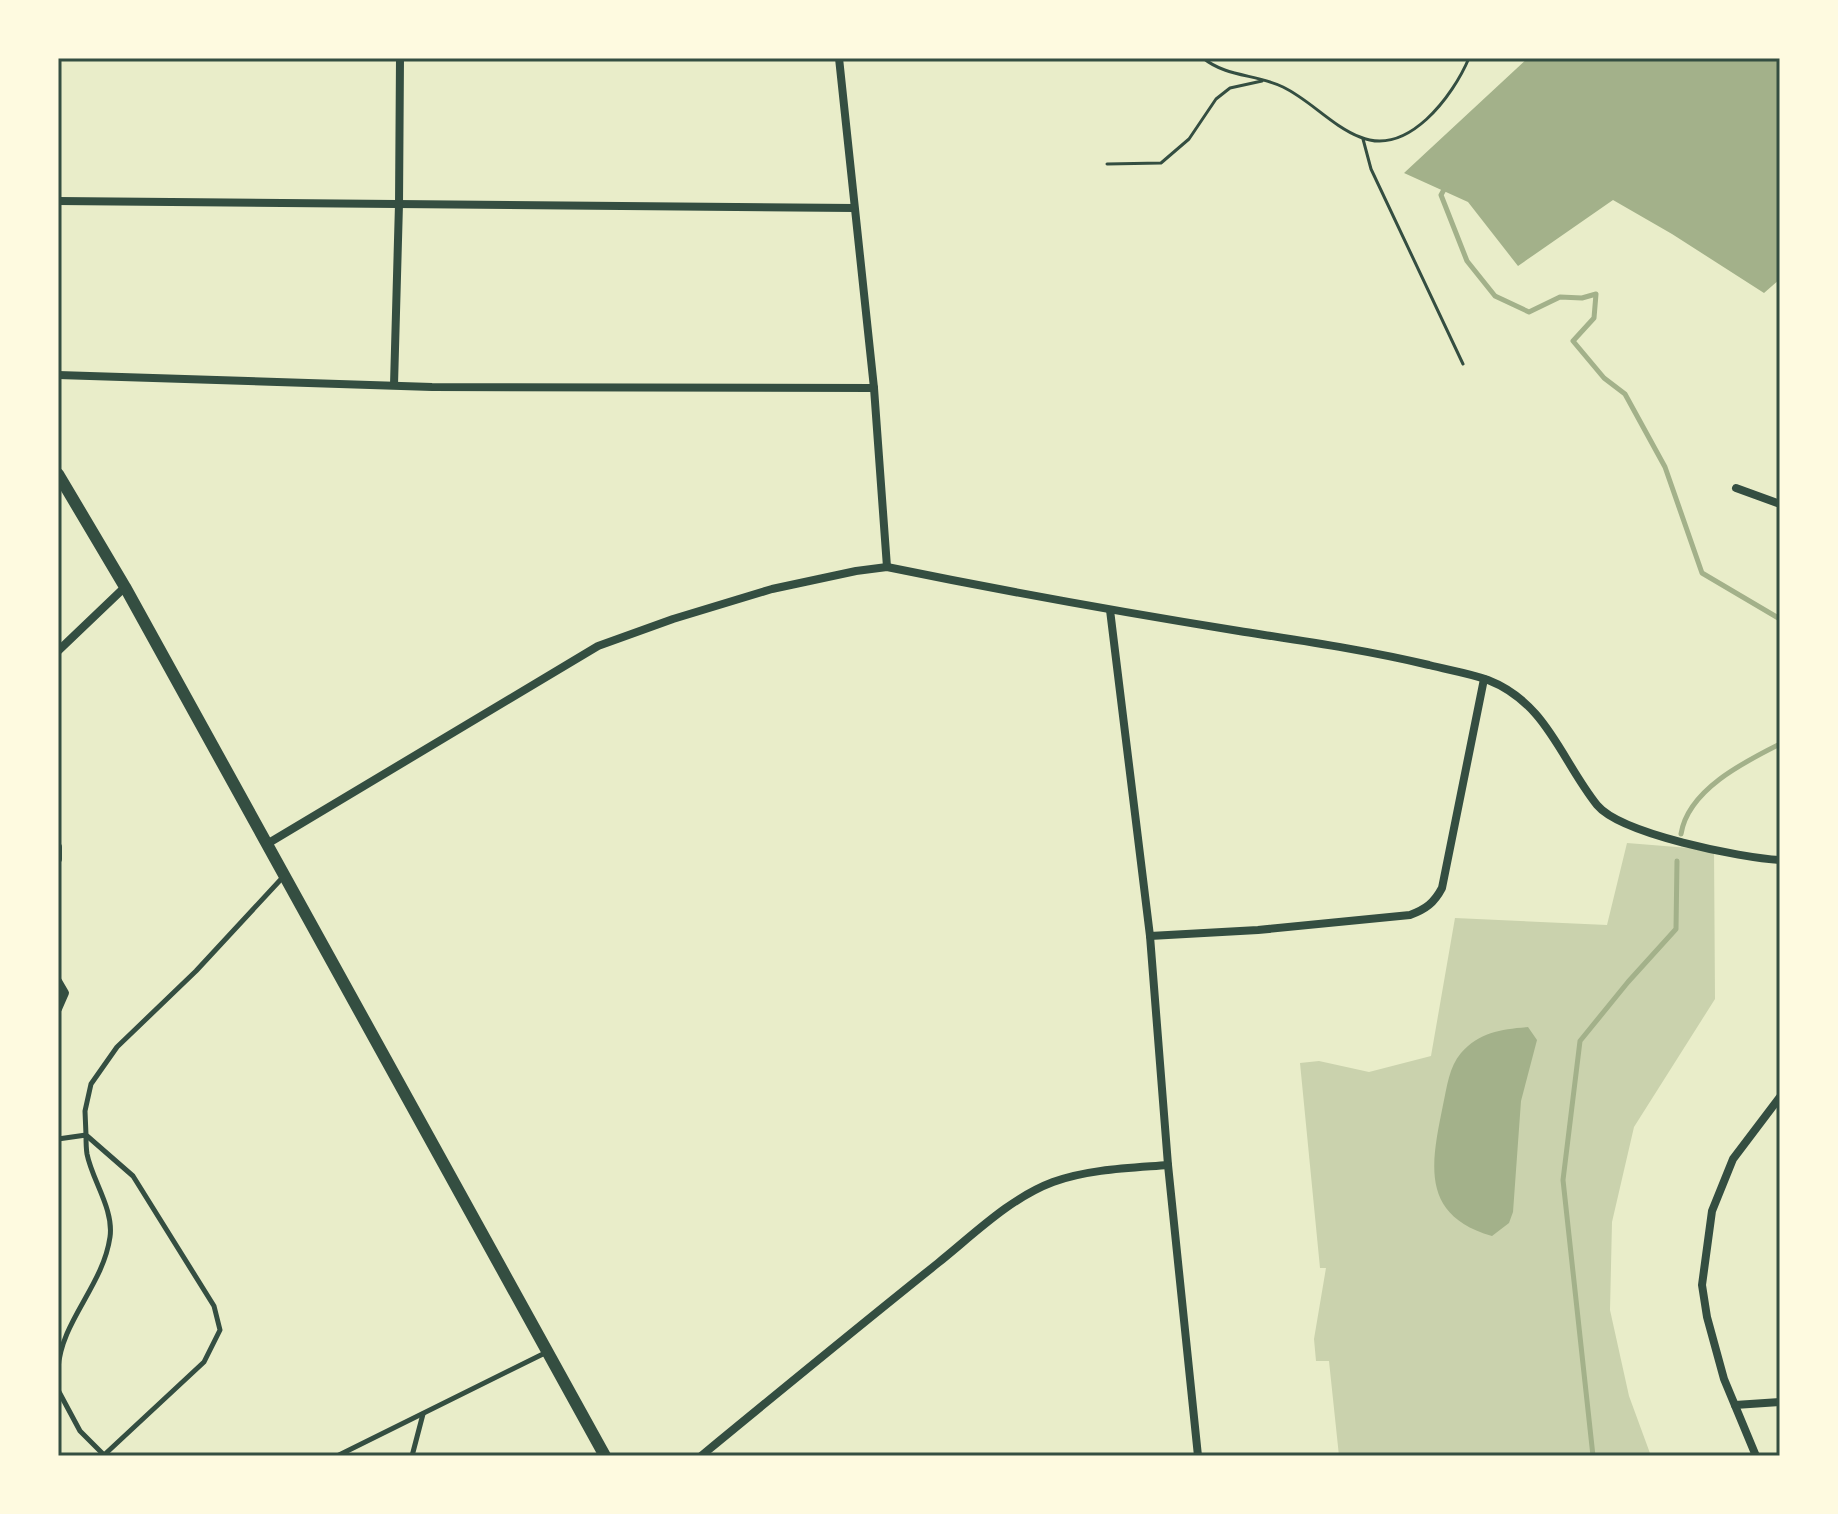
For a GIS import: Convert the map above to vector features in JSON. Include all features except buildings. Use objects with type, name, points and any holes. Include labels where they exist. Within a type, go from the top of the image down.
[{"type":"street","points":[[394,385],[400,58]]},
{"type":"street","points":[[839,58],[874,388],[887,567]]},
{"type":"street","points":[[58,201],[854,208]]},
{"type":"street","points":[[58,375],[394,385],[874,388]]},
{"type":"street","points":[[58,474],[125,587],[605,1456]]},
{"type":"street","points":[[1736,488],[1780,504]]},
{"type":"street","points":[[267,844],[598,646],[772,589],[887,567],[1110,610],[1373,652],[1484,679],[1508,689],[1528,707],[1556,738],[1598,807],[1617,821],[1693,844],[1780,860]]},
{"type":"street","points":[[58,651],[125,587]]},
{"type":"street","points":[[1110,610],[1150,936],[1168,1165],[1198,1456]]},
{"type":"street","points":[[1150,936],[1258,930],[1410,915],[1425,909],[1436,900],[1442,888],[1484,679]]},
{"type":"street","points":[[58,847],[58,859]]},
{"type":"street","points":[[58,981],[65,993],[58,1009]]},
{"type":"street","points":[[1756,1456],[1724,1379],[1707,1317],[1702,1285],[1712,1211],[1733,1159],[1780,1097]]},
{"type":"street","points":[[701,1456],[878,1311],[1031,1193],[1051,1183],[1080,1175],[1168,1165]]},
{"type":"street","points":[[1735,1405],[1780,1402]]},
{"type":"lane","points":[[58,1369],[59,1350],[98,1279],[111,1235],[102,1193],[87,1154],[85,1111],[91,1084],[117,1047],[196,971],[284,875]]},
{"type":"lane","points":[[58,1139],[86,1135],[133,1176],[214,1306],[220,1330],[204,1362],[103,1456],[80,1431],[58,1390]]},
{"type":"lane","points":[[337,1456],[548,1352]]},
{"type":"lane","points":[[412,1456],[423,1413]]},
{"type":"path","points":[[1203,58],[1228,72],[1266,81],[1293,92],[1363,139],[1381,142],[1391,141],[1410,131],[1453,89],[1469,58]]},
{"type":"path","points":[[1107,164],[1161,163],[1189,139],[1216,99],[1230,88],[1266,81]]},
{"type":"path","points":[[1363,139],[1371,169],[1463,364]]},
{"type":"shaded area","points":[[1528,58],[1780,58],[1780,279],[1764,293],[1613,200],[1518,266],[1468,202],[1404,173]]},
{"type":"shaded area","points":[[1627,843],[1714,850],[1715,999],[1634,1127],[1612,1222],[1610,1310],[1629,1396],[1651,1456],[1339,1456],[1329,1361],[1316,1361],[1314,1339],[1326,1268],[1320,1268],[1300,1063],[1319,1061],[1369,1072],[1431,1056],[1455,918],[1607,925]]},
{"type":"shaded area","points":[[1528,1027],[1537,1040],[1521,1101],[1513,1212],[1509,1223],[1492,1236],[1469,1227],[1452,1215],[1442,1201],[1436,1185],[1435,1147],[1449,1078],[1461,1053],[1483,1036]]},
{"type":"waterway","points":[[1446,186],[1441,195],[1467,261],[1495,296],[1529,312],[1560,297],[1582,298],[1596,294],[1594,318],[1573,341],[1604,378],[1625,394],[1665,467],[1702,573],[1780,619]]},
{"type":"waterway","points":[[1681,834],[1694,804],[1706,791],[1750,759],[1780,744]]},
{"type":"waterway","points":[[1593,1456],[1563,1180],[1580,1041],[1676,929],[1677,861]]}]
